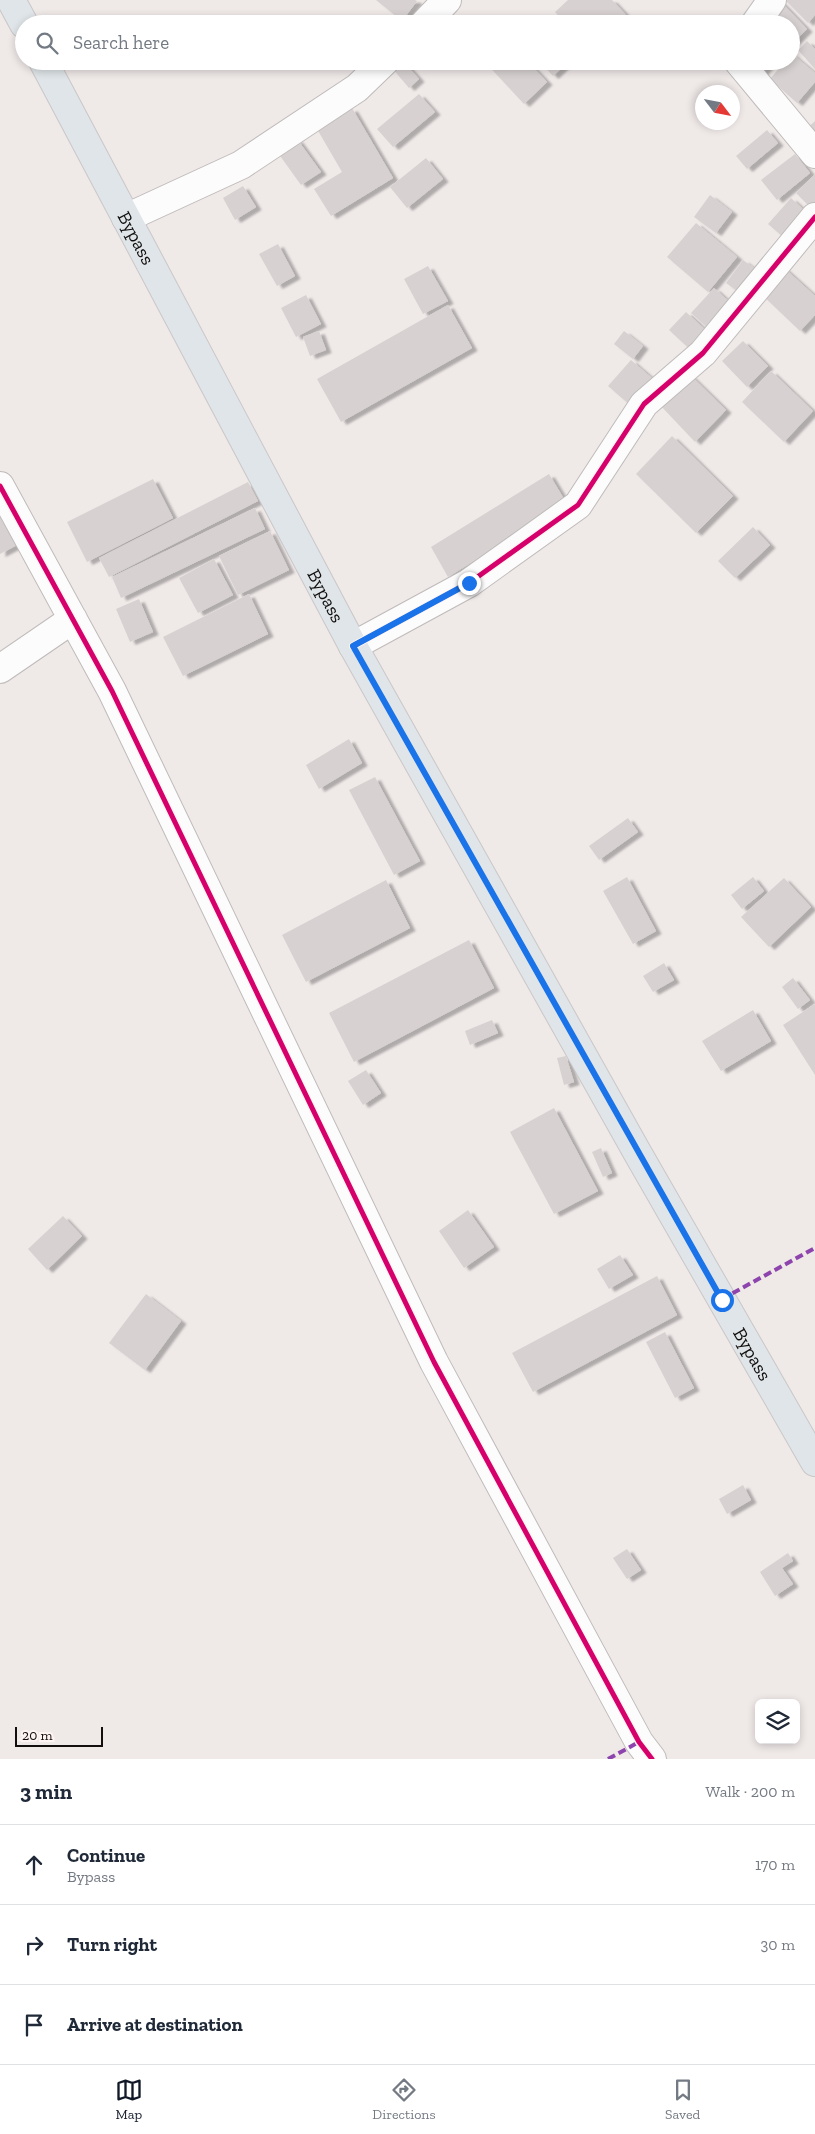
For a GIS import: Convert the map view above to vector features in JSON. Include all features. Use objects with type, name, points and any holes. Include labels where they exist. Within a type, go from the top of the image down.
[{"type":"main road","points":[[11,0],[19,15]]},
{"type":"main road","name":"Bypass","points":[[48,70],[353,646],[637,1152],[815,1462]]},
{"type":"street","points":[[433,15],[447,0]]},
{"type":"street","points":[[761,15],[772,0]]},
{"type":"street","points":[[126,218],[241,165],[357,88],[376,70]]},
{"type":"street","points":[[745,70],[815,154]]},
{"type":"street","points":[[353,646],[469,583],[578,506],[644,404],[703,353],[815,217]]},
{"type":"street","points":[[0,486],[112,691],[434,1362],[640,1742],[652,1759]]},
{"type":"street","points":[[0,669],[73,619]]},
{"type":"building","points":[[376,0],[417,1],[406,15],[395,15]]},
{"type":"building","points":[[568,0],[612,0],[626,15],[558,15],[555,12]]},
{"type":"building","points":[[785,0],[815,0],[815,15],[808,23]]},
{"type":"building","points":[[780,1],[794,15],[779,15],[773,8]]},
{"type":"building","points":[[800,22],[807,29],[800,36]]},
{"type":"building","points":[[807,41],[815,49],[815,69],[800,52],[800,48]]},
{"type":"building","points":[[800,60],[815,73],[815,82],[797,103],[770,79],[778,70],[800,70]]},
{"type":"building","points":[[394,70],[411,70],[419,79],[409,88]]},
{"type":"building","points":[[492,70],[536,70],[547,82],[524,104]]},
{"type":"building","points":[[547,70],[559,70],[553,76]]},
{"type":"building","points":[[419,94],[435,112],[393,147],[377,129]]},
{"type":"building","points":[[352,108],[393,178],[331,216],[314,189],[342,172],[317,129]]},
{"type":"building","points":[[815,121],[815,143],[804,131]]},
{"type":"building","points":[[767,130],[778,143],[747,169],[736,156]]},
{"type":"building","points":[[297,139],[321,172],[301,185],[278,153]]},
{"type":"building","points":[[795,154],[810,173],[777,200],[761,180]]},
{"type":"building","points":[[426,158],[443,179],[407,208],[390,187]]},
{"type":"building","points":[[815,174],[815,202],[810,207],[796,193]]},
{"type":"building","points":[[243,186],[256,207],[235,220],[223,198]]},
{"type":"building","points":[[710,195],[732,212],[716,233],[694,217]]},
{"type":"building","points":[[791,198],[805,211],[783,237],[768,224]]},
{"type":"building","points":[[696,223],[737,257],[708,292],[667,257]]},
{"type":"building","points":[[278,244],[295,276],[277,286],[259,254]]},
{"type":"building","points":[[743,260],[761,273],[744,296],[726,283]]},
{"type":"building","points":[[428,266],[448,301],[423,314],[404,279]]},
{"type":"building","points":[[783,267],[815,296],[815,315],[800,331],[760,293]]},
{"type":"building","points":[[714,288],[734,306],[711,331],[691,313]]},
{"type":"building","points":[[306,295],[321,324],[296,337],[281,308]]},
{"type":"building","points":[[448,305],[472,348],[341,422],[317,379]]},
{"type":"building","points":[[686,312],[713,337],[696,355],[669,330]]},
{"type":"building","points":[[319,331],[326,350],[310,356],[303,337]]},
{"type":"building","points":[[624,331],[643,346],[633,359],[614,344]]},
{"type":"building","points":[[743,341],[768,366],[747,387],[722,361]]},
{"type":"building","points":[[631,360],[654,380],[631,406],[608,386]]},
{"type":"building","points":[[771,371],[813,411],[784,442],[742,402]]},
{"type":"building","points":[[690,375],[726,410],[695,442],[660,405]]},
{"type":"building","points":[[672,436],[733,496],[696,533],[636,474]]},
{"type":"building","points":[[549,474],[567,504],[448,577],[431,547]]},
{"type":"building","points":[[153,479],[173,518],[87,562],[67,522]]},
{"type":"building","points":[[248,482],[258,501],[109,577],[99,558]]},
{"type":"building","points":[[0,508],[19,544],[0,554]]},
{"type":"building","points":[[255,508],[265,529],[121,598],[112,577]]},
{"type":"building","points":[[753,527],[770,545],[735,578],[718,561]]},
{"type":"building","points":[[270,531],[289,570],[238,595],[219,556]]},
{"type":"building","points":[[214,559],[233,595],[198,613],[179,578]]},
{"type":"building","points":[[249,594],[268,634],[183,676],[163,637]]},
{"type":"building","points":[[139,599],[153,632],[130,642],[116,609]]},
{"type":"building","points":[[349,739],[362,763],[319,789],[306,765]]},
{"type":"building","points":[[375,777],[420,861],[394,875],[349,790]]},
{"type":"building","points":[[628,818],[638,832],[599,860],[589,846]]},
{"type":"building","points":[[627,877],[656,931],[633,944],[603,891]]},
{"type":"building","points":[[753,877],[764,891],[742,909],[731,895]]},
{"type":"building","points":[[784,878],[811,907],[769,947],[741,917]]},
{"type":"building","points":[[386,880],[410,928],[306,982],[282,935]]},
{"type":"building","points":[[469,940],[494,988],[354,1062],[329,1013]]},
{"type":"building","points":[[664,963],[674,980],[653,992],[643,976]]},
{"type":"building","points":[[793,978],[810,1000],[798,1009],[782,987]]},
{"type":"building","points":[[815,1004],[815,1075],[783,1025]]},
{"type":"building","points":[[753,1010],[771,1041],[721,1071],[702,1041]]},
{"type":"building","points":[[492,1020],[498,1033],[470,1045],[465,1031]]},
{"type":"building","points":[[566,1056],[574,1082],[564,1085],[557,1058]]},
{"type":"building","points":[[366,1070],[381,1093],[363,1105],[348,1081]]},
{"type":"building","points":[[554,1108],[598,1191],[554,1214],[510,1132]]},
{"type":"building","points":[[601,1148],[612,1173],[603,1177],[592,1152]]},
{"type":"building","points":[[468,1210],[494,1247],[464,1268],[439,1231]]},
{"type":"building","points":[[63,1216],[82,1236],[47,1270],[28,1249]]},
{"type":"building","points":[[620,1255],[633,1275],[609,1289],[597,1269]]},
{"type":"building","points":[[657,1276],[677,1315],[533,1392],[512,1353]]},
{"type":"building","points":[[146,1294],[181,1321],[145,1370],[109,1343]]},
{"type":"building","points":[[665,1332],[694,1388],[675,1398],[646,1342]]},
{"type":"building","points":[[743,1485],[751,1500],[727,1514],[719,1499]]},
{"type":"building","points":[[627,1549],[641,1570],[627,1579],[613,1558]]},
{"type":"building","points":[[788,1553],[793,1561],[782,1568],[793,1584],[775,1596],[760,1572]]},
{"type":"marked path","points":[[722,1299],[815,1248]]},
{"type":"marked path","points":[[608,1759],[639,1742]]},
{"type":"cycle path","points":[[353,646],[469,583],[578,505],[644,404],[703,353],[815,217]]},
{"type":"cycle path","points":[[0,486],[112,691],[434,1362],[639,1742],[652,1759]]},
{"type":"route","points":[[469,583],[353,646],[722,1300]]}]
